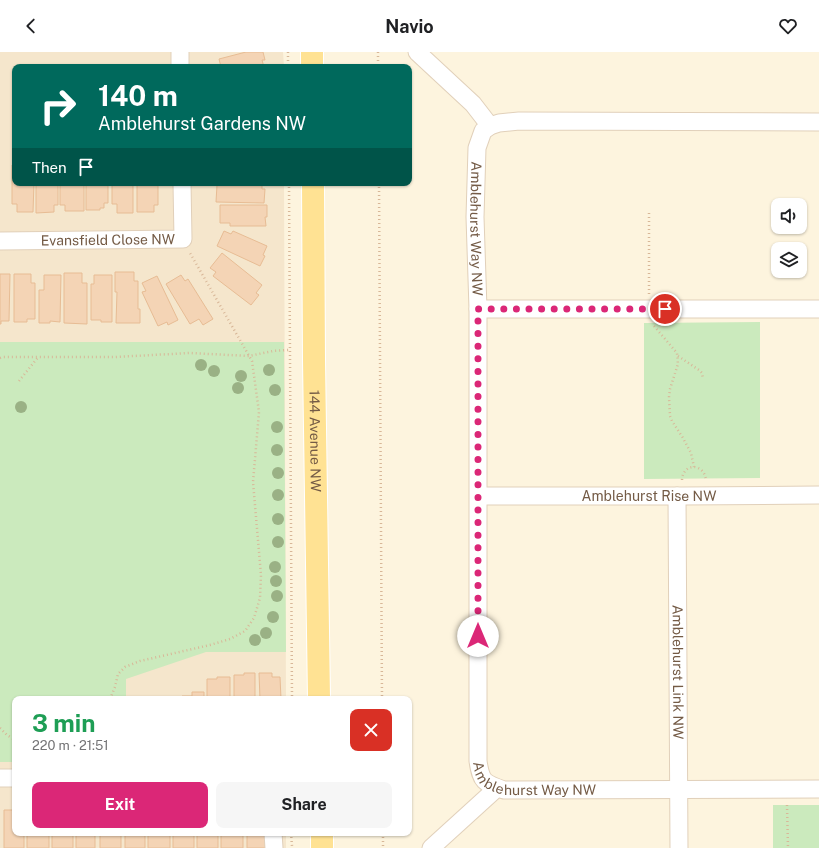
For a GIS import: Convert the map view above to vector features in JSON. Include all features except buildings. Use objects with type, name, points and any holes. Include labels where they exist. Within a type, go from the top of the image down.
[{"type":"main road","points":[[312,52],[312,64]]},
{"type":"main road","name":"144 Avenue NW","points":[[313,186],[314,376],[319,696]]},
{"type":"main road","points":[[322,836],[322,848]]},
{"type":"street","points":[[180,52],[180,64]]},
{"type":"street","points":[[417,52],[473,104],[490,126],[500,123],[519,121],[819,122]]},
{"type":"street","name":"Amblehurst Way NW","points":[[490,126],[483,131],[477,148],[475,216],[478,309],[478,761],[482,779],[490,785],[504,790],[819,789]]},
{"type":"street","name":"Evansfield Close NW","points":[[0,241],[183,239],[182,186]]},
{"type":"street","points":[[478,309],[819,309]]},
{"type":"street","name":"Amblehurst Rise NW","points":[[479,496],[819,495]]},
{"type":"street","name":"Amblehurst Link NW","points":[[677,496],[679,848]]},
{"type":"street","points":[[0,778],[12,778]]},
{"type":"street","points":[[431,848],[497,788]]},
{"type":"street","points":[[273,836],[274,848]]},
{"type":"path","points":[[288,52],[288,64]]},
{"type":"path","points":[[378,52],[378,64]]},
{"type":"path","points":[[289,186],[292,696]]},
{"type":"path","points":[[379,186],[382,696]]},
{"type":"path","points":[[649,213],[649,294]]},
{"type":"path","points":[[111,696],[118,674],[125,667],[140,661],[230,639],[245,631],[254,618],[260,598],[261,575],[253,482],[259,412],[252,361],[191,256]]},
{"type":"path","points":[[654,325],[673,348],[677,356],[678,364],[669,397],[670,416],[691,453],[694,467]]},
{"type":"path","points":[[0,358],[3,356],[115,357],[190,353],[249,356],[273,351],[289,350]]},
{"type":"path","points":[[19,381],[40,356]]},
{"type":"path","points":[[677,356],[699,370],[702,373],[702,379]]},
{"type":"path","points":[[0,728],[6,735],[12,738]]},
{"type":"path","points":[[786,789],[788,848]]},
{"type":"path","points":[[291,836],[292,848]]},
{"type":"path","points":[[383,836],[383,848]]},
{"type":"shaded area","points":[[0,52],[283,52],[284,64],[12,64],[12,186],[284,186],[286,696],[12,696],[12,836],[286,836],[286,848],[0,848]]},
{"type":"green space","points":[[760,322],[760,478],[644,479],[644,323]]},
{"type":"green space","points":[[0,342],[284,342],[286,652],[206,652],[126,679],[126,696],[12,696],[12,762],[0,762]]},
{"type":"green space","points":[[773,805],[819,805],[819,848],[773,848]]},
{"type":"route","points":[[478,636],[478,309],[665,309]]}]
